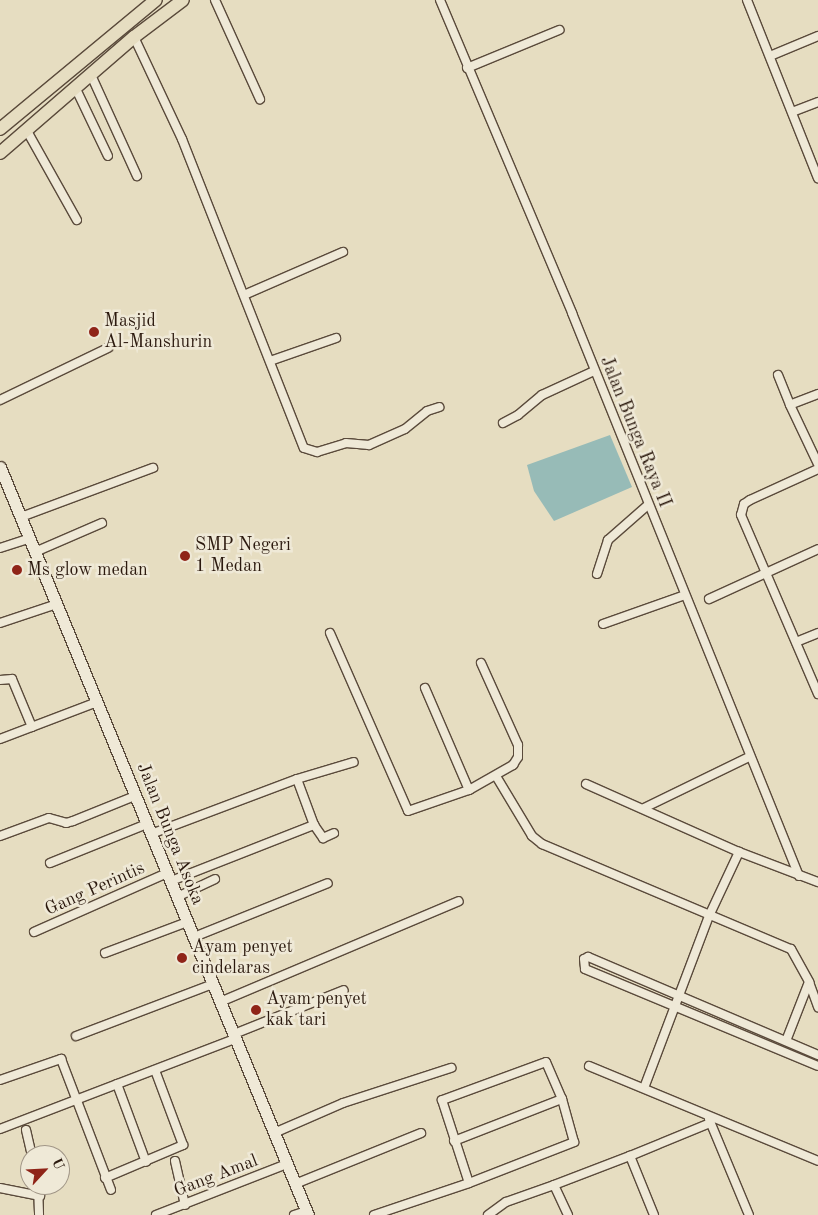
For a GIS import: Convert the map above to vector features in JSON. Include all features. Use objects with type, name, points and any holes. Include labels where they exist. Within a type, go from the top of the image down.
[{"type":"main road","points":[[0,129],[156,0]]},
{"type":"main road","points":[[0,153],[134,37],[183,0]]},
{"type":"street","points":[[215,0],[260,99]]},
{"type":"street","points":[[441,2],[450,0]]},
{"type":"street","points":[[748,0],[818,178]]},
{"type":"street","name":"Jalan Bunga Raya II","points":[[441,2],[594,370],[749,757],[799,876]]},
{"type":"street","points":[[467,68],[559,30]]},
{"type":"street","points":[[770,56],[818,36]]},
{"type":"street","points":[[134,37],[182,139],[304,448],[311,452],[346,443],[369,445],[381,441],[439,407]]},
{"type":"street","points":[[91,75],[137,176]]},
{"type":"street","points":[[76,89],[108,156]]},
{"type":"street","points":[[792,112],[818,102]]},
{"type":"street","points":[[27,131],[77,220]]},
{"type":"street","points":[[244,295],[343,252]]},
{"type":"street","points":[[270,361],[336,338]]},
{"type":"street","points":[[0,400],[108,348]]},
{"type":"street","points":[[503,422],[518,415],[542,395],[594,370]]},
{"type":"street","points":[[778,375],[818,464]]},
{"type":"street","points":[[790,405],[818,394]]},
{"type":"street","name":"Jalan Bunga Asoka","points":[[0,467],[307,1213]]},
{"type":"street","points":[[21,517],[153,468]]},
{"type":"street","points":[[818,469],[744,504],[741,515],[768,573],[818,693]]},
{"type":"street","points":[[597,574],[608,540],[648,505]]},
{"type":"street","points":[[36,552],[102,523]]},
{"type":"street","points":[[0,548],[30,538]]},
{"type":"street","points":[[709,599],[818,549]]},
{"type":"street","points":[[603,624],[685,595]]},
{"type":"street","points":[[0,623],[57,604]]},
{"type":"street","points":[[330,633],[406,809],[412,812],[469,790],[496,776],[513,765],[518,757],[518,745],[481,663]]},
{"type":"street","points":[[796,642],[818,633]]},
{"type":"street","points":[[0,680],[12,679],[32,727]]},
{"type":"street","points":[[425,688],[469,790]]},
{"type":"street","points":[[0,739],[97,702]]},
{"type":"street","points":[[644,808],[749,757]]},
{"type":"street","points":[[50,863],[297,779],[354,762]]},
{"type":"street","points":[[496,776],[536,841],[709,916],[791,949],[809,982],[818,1007]]},
{"type":"street","points":[[297,779],[314,825],[324,838],[334,833]]},
{"type":"street","points":[[586,784],[644,808],[739,852],[799,876],[816,879]]},
{"type":"street","points":[[0,836],[49,818],[66,823],[73,821],[136,796]]},
{"type":"street","name":"Gang Perintis","points":[[34,932],[169,877],[314,825]]},
{"type":"street","points":[[644,1088],[709,916],[739,852]]},
{"type":"street","points":[[177,897],[215,879]]},
{"type":"street","points":[[194,937],[328,883]]},
{"type":"street","points":[[220,1002],[459,901]]},
{"type":"street","points":[[104,953],[187,922]]},
{"type":"street","points":[[818,1055],[588,957],[582,963],[585,969],[674,1009],[818,1066]]},
{"type":"street","points":[[786,1041],[809,982]]},
{"type":"street","points":[[76,1036],[213,984]]},
{"type":"street","points":[[0,1129],[155,1070],[344,990]]},
{"type":"street","points":[[0,1080],[60,1058],[110,1190]]},
{"type":"street","points":[[374,1215],[469,1184],[574,1142],[562,1098],[548,1064],[543,1062],[443,1099],[442,1102],[469,1184]]},
{"type":"street","points":[[589,1066],[818,1162]]},
{"type":"street","points":[[274,1133],[343,1103],[452,1068]]},
{"type":"street","points":[[106,1178],[183,1145],[155,1070]]},
{"type":"street","points":[[117,1084],[146,1162]]},
{"type":"street","points":[[454,1141],[562,1098]]},
{"type":"street","points":[[707,1115],[749,1215]]},
{"type":"street","points":[[488,1215],[506,1202],[630,1156],[710,1123]]},
{"type":"street","points":[[26,1130],[30,1145]]},
{"type":"street","points":[[295,1184],[421,1133]]},
{"type":"street","points":[[630,1156],[654,1215]]},
{"type":"street","points":[[175,1161],[184,1205]]},
{"type":"street","name":"Gang Amal","points":[[156,1215],[287,1164]]},
{"type":"street","points":[[554,1185],[568,1215]]},
{"type":"street","points":[[0,1188],[40,1196],[39,1215]]},
{"type":"street","points":[[294,1215],[307,1213]]},
{"type":"water","points":[[610,435],[632,487],[554,521],[534,491],[527,465]]},
{"type":"place","name":"Masjid Al-Manshurin","points":[[94,332]]},
{"type":"place","name":"SMP Negeri 1 Medan","points":[[185,556]]},
{"type":"place","name":"Ms glow medan","points":[[17,570]]},
{"type":"place","name":"Ayam penyet cindelaras","points":[[182,958]]},
{"type":"place","name":"Ayam penyet kak tari","points":[[256,1010]]}]
